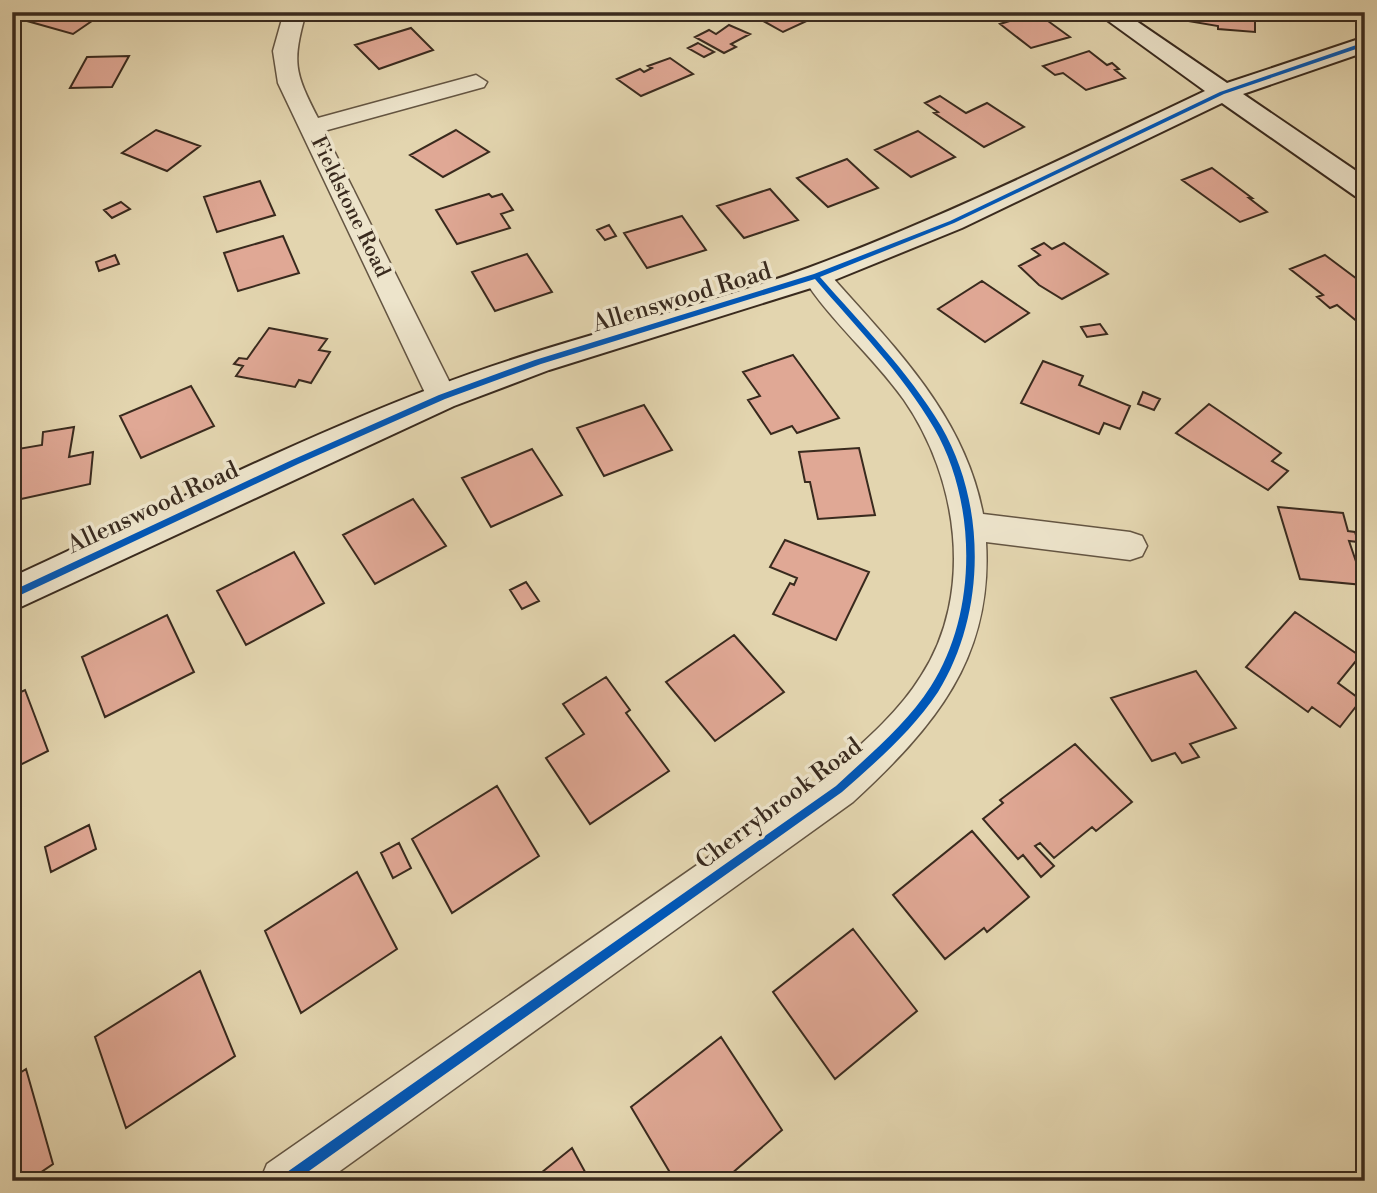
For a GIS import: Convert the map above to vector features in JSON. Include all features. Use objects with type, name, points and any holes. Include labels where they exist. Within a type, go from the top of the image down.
[{"type":"street","name":"Fieldstone Road","points":[[295,12],[284,51],[289,83],[442,397]]},
{"type":"street","points":[[1107,12],[1365,190]]},
{"type":"street","name":"Allenswood Road","points":[[12,596],[295,462],[442,397],[538,362],[816,276],[952,222],[1222,93],[1365,44]]},
{"type":"street","points":[[311,127],[476,82]]},
{"type":"street","name":"Cherrybrook Road","points":[[284,1181],[839,789],[899,735],[935,687],[961,633],[968,577],[969,526],[960,476],[940,430],[916,394],[816,276]]},
{"type":"street","points":[[969,526],[1130,546]]},
{"type":"building","points":[[30,12],[105,12],[73,34],[20,19]]},
{"type":"building","points":[[770,12],[826,12],[783,32],[758,18]]},
{"type":"building","points":[[1176,12],[1255,12],[1255,32],[1218,29],[1218,26],[1176,19]]},
{"type":"building","points":[[1016,13],[1022,17],[1037,13],[1070,37],[1031,48],[1000,24],[1016,19],[1010,15]]},
{"type":"building","points":[[729,25],[750,34],[731,44],[736,47],[724,53],[695,37],[709,30],[716,34]]},
{"type":"building","points":[[411,28],[433,50],[379,69],[355,45]]},
{"type":"building","points":[[698,43],[714,52],[704,57],[688,48]]},
{"type":"building","points":[[1089,51],[1107,65],[1112,63],[1119,69],[1115,70],[1125,78],[1086,90],[1063,73],[1055,75],[1043,66]]},
{"type":"building","points":[[129,56],[112,87],[70,88],[87,57]]},
{"type":"building","points":[[670,58],[693,74],[641,96],[617,79],[640,69],[644,72],[652,68],[648,66]]},
{"type":"building","points":[[940,96],[966,113],[987,103],[1024,127],[984,147],[934,113],[938,112],[925,103]]},
{"type":"building","points":[[156,130],[200,146],[167,171],[122,153]]},
{"type":"building","points":[[456,130],[489,152],[443,177],[410,155]]},
{"type":"building","points":[[918,131],[955,157],[911,177],[875,150]]},
{"type":"building","points":[[847,159],[878,188],[828,207],[797,178]]},
{"type":"building","points":[[1212,168],[1267,212],[1240,222],[1182,180]]},
{"type":"building","points":[[260,181],[275,215],[217,232],[204,197]]},
{"type":"building","points":[[770,189],[798,220],[744,238],[717,206]]},
{"type":"building","points":[[489,194],[492,197],[502,194],[513,210],[501,214],[510,228],[457,244],[436,210]]},
{"type":"building","points":[[121,202],[130,209],[112,218],[104,210]]},
{"type":"building","points":[[682,216],[706,250],[647,268],[624,233]]},
{"type":"building","points":[[609,225],[616,236],[605,240],[597,230]]},
{"type":"building","points":[[283,236],[299,273],[238,291],[224,253]]},
{"type":"building","points":[[1044,243],[1052,249],[1064,243],[1108,274],[1062,299],[1039,285],[1019,266],[1040,255],[1032,249]]},
{"type":"building","points":[[527,254],[552,292],[495,311],[472,272]]},
{"type":"building","points":[[115,255],[119,264],[99,271],[96,262]]},
{"type":"building","points":[[1325,255],[1365,285],[1365,328],[1337,305],[1330,308],[1317,297],[1323,295],[1290,269]]},
{"type":"building","points":[[982,281],[1029,313],[985,342],[938,309]]},
{"type":"building","points":[[1100,324],[1107,334],[1087,337],[1081,327]]},
{"type":"building","points":[[269,328],[327,339],[319,350],[330,352],[311,383],[299,380],[295,387],[236,376],[243,366],[234,364],[239,358],[247,359]]},
{"type":"building","points":[[793,355],[839,418],[797,433],[792,426],[771,434],[748,400],[760,396],[743,372]]},
{"type":"building","points":[[1043,361],[1083,376],[1079,385],[1130,406],[1120,429],[1104,423],[1099,434],[1021,403]]},
{"type":"building","points":[[191,386],[214,426],[141,458],[120,416]]},
{"type":"building","points":[[1143,392],[1160,399],[1154,410],[1138,404]]},
{"type":"building","points":[[1209,404],[1281,453],[1272,461],[1288,471],[1268,490],[1176,433]]},
{"type":"building","points":[[644,405],[672,450],[604,476],[577,428]]},
{"type":"building","points":[[74,427],[69,457],[93,452],[90,484],[12,501],[12,450],[42,445],[43,432]]},
{"type":"building","points":[[859,448],[875,515],[818,519],[810,482],[805,482],[799,452]]},
{"type":"building","points":[[532,449],[562,495],[491,527],[462,478]]},
{"type":"building","points":[[413,499],[446,546],[375,584],[343,535]]},
{"type":"building","points":[[1278,507],[1343,513],[1348,531],[1355,532],[1358,542],[1349,541],[1364,585],[1300,579]]},
{"type":"building","points":[[785,540],[869,572],[836,640],[773,614],[790,583],[794,585],[797,578],[770,567]]},
{"type":"building","points":[[294,552],[324,603],[246,645],[217,591]]},
{"type":"building","points":[[526,582],[539,601],[522,609],[510,590]]},
{"type":"building","points":[[1295,612],[1360,656],[1338,683],[1361,700],[1340,727],[1312,707],[1308,712],[1246,667]]},
{"type":"building","points":[[167,615],[194,672],[105,717],[82,657]]},
{"type":"building","points":[[734,635],[784,692],[715,741],[666,682]]},
{"type":"building","points":[[1196,671],[1236,728],[1190,744],[1199,757],[1182,763],[1175,753],[1152,761],[1111,698]]},
{"type":"building","points":[[606,677],[630,710],[626,713],[669,771],[590,824],[546,758],[584,734],[563,704]]},
{"type":"building","points":[[25,690],[48,751],[12,769],[12,696]]},
{"type":"building","points":[[1075,744],[1132,802],[1096,831],[1092,827],[1054,858],[1040,843],[1035,846],[1054,866],[1041,877],[1023,855],[1018,859],[983,819],[1003,803],[1000,800]]},
{"type":"building","points":[[497,786],[539,856],[452,913],[412,839]]},
{"type":"building","points":[[89,825],[96,849],[51,872],[45,847]]},
{"type":"building","points":[[972,831],[1029,897],[987,932],[984,928],[945,959],[893,895]]},
{"type":"building","points":[[399,843],[411,868],[393,878],[381,853]]},
{"type":"building","points":[[357,872],[397,949],[301,1013],[265,931]]},
{"type":"building","points":[[853,929],[917,1011],[835,1079],[773,992]]},
{"type":"building","points":[[200,971],[235,1056],[126,1128],[95,1037]]},
{"type":"building","points":[[721,1037],[782,1130],[723,1181],[675,1181],[631,1107]]},
{"type":"building","points":[[26,1069],[53,1164],[28,1181],[12,1181],[12,1078]]},
{"type":"building","points":[[572,1148],[590,1181],[531,1181]]},
{"type":"cycle path","points":[[12,595],[295,462],[442,397],[538,362],[816,276],[952,222],[1222,93],[1365,44]]},
{"type":"cycle path","points":[[284,1181],[839,789],[901,730],[934,689],[950,661],[961,629],[968,595],[969,526],[963,492],[953,459],[926,409],[897,369],[816,276]]}]
